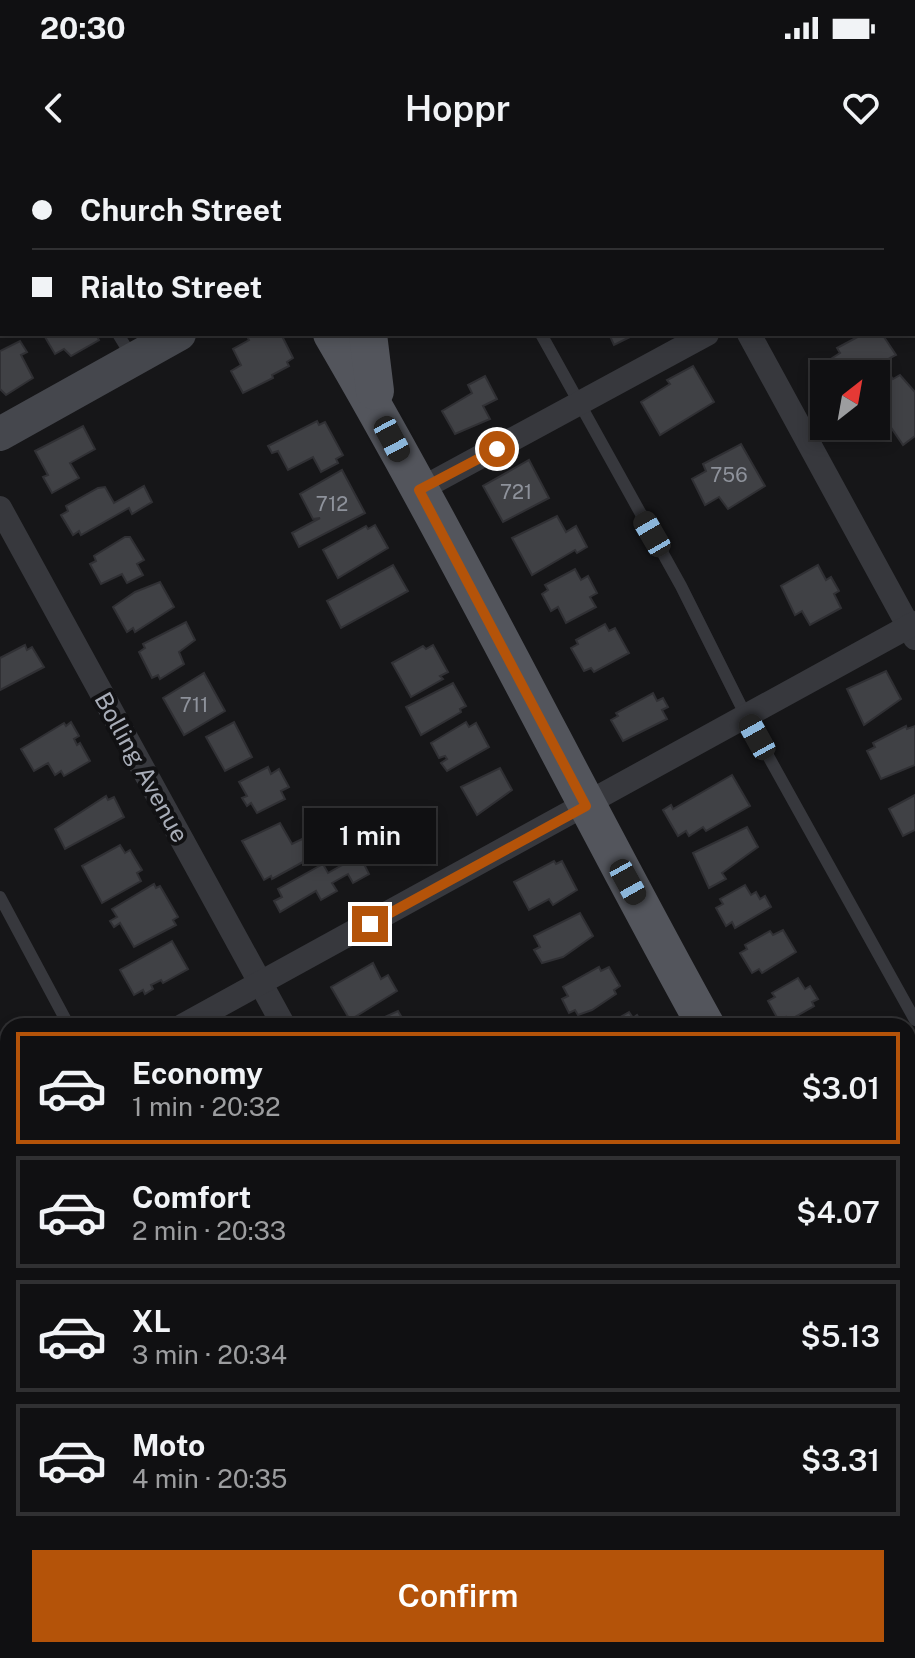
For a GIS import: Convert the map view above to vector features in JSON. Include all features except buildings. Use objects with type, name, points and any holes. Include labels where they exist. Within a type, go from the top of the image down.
[{"type":"main road","points":[[0,434],[126,347],[171,336]]},
{"type":"main road","points":[[333,336],[379,414],[702,1018]]},
{"type":"main road","points":[[368,336],[379,414]]},
{"type":"street","points":[[419,490],[703,336]]},
{"type":"street","points":[[197,1018],[913,629],[750,336]]},
{"type":"street","name":"Bolling Avenue","points":[[0,508],[279,1018]]},
{"type":"lane","points":[[542,336],[681,586],[747,718],[914,1018]]},
{"type":"lane","points":[[0,897],[65,1018]]},
{"type":"route","points":[[370,924],[586,806],[419,490],[497,449]]}]
